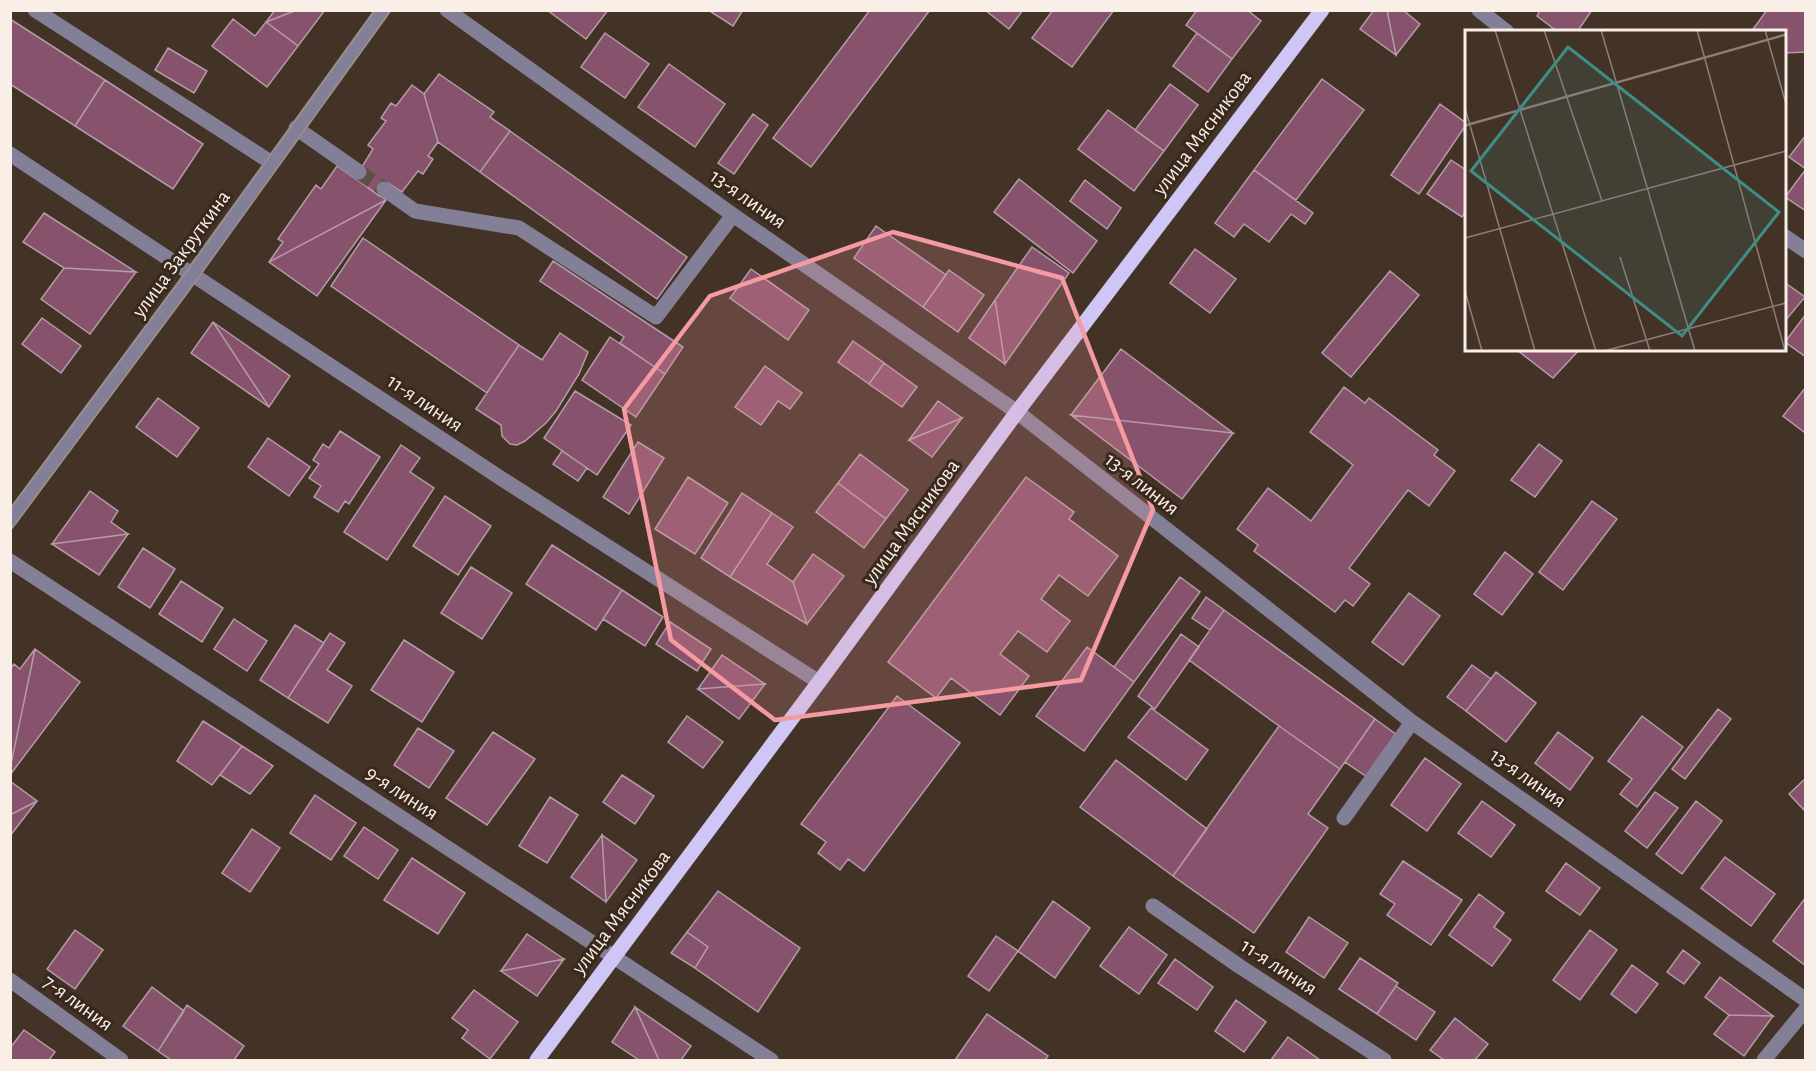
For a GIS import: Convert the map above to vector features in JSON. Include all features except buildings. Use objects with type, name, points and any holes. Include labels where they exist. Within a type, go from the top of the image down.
[{"type":"main road","name":"улица Мясникова","points":[[537,1060],[1017,412],[1322,10]]},
{"type":"street","points":[[35,10],[272,163]]},
{"type":"street","name":"улица Закруткина","points":[[10,520],[193,274],[383,10]]},
{"type":"street","name":"13-я линия","points":[[447,10],[733,214],[1017,412],[1412,722],[1806,1000]]},
{"type":"street","points":[[1479,10],[1504,30]]},
{"type":"street","points":[[296,128],[359,172]]},
{"type":"street","name":"11-я линия","points":[[10,154],[499,477],[819,682]]},
{"type":"street","points":[[384,189],[415,211],[519,228],[656,317],[733,214]]},
{"type":"street","points":[[1786,237],[1806,252]]},
{"type":"street","name":"9-я линия","points":[[10,561],[771,1060]]},
{"type":"street","points":[[1344,818],[1412,722]]},
{"type":"street","name":"11-я линия","points":[[1153,906],[1239,966],[1384,1060]]},
{"type":"street","name":"7-я линия","points":[[10,980],[121,1060]]},
{"type":"street","points":[[1764,1060],[1806,1009]]},
{"type":"highlighted area","points":[[893,232],[1062,278],[1153,510],[1081,680],[775,720],[671,640],[624,409],[710,296]]},
{"type":"tunnel","points":[[359,172],[384,189]]},
{"type":"tram line","points":[[10,509],[187,271],[375,10]]},
{"type":"tram line","points":[[10,531],[188,292],[391,10]]}]
